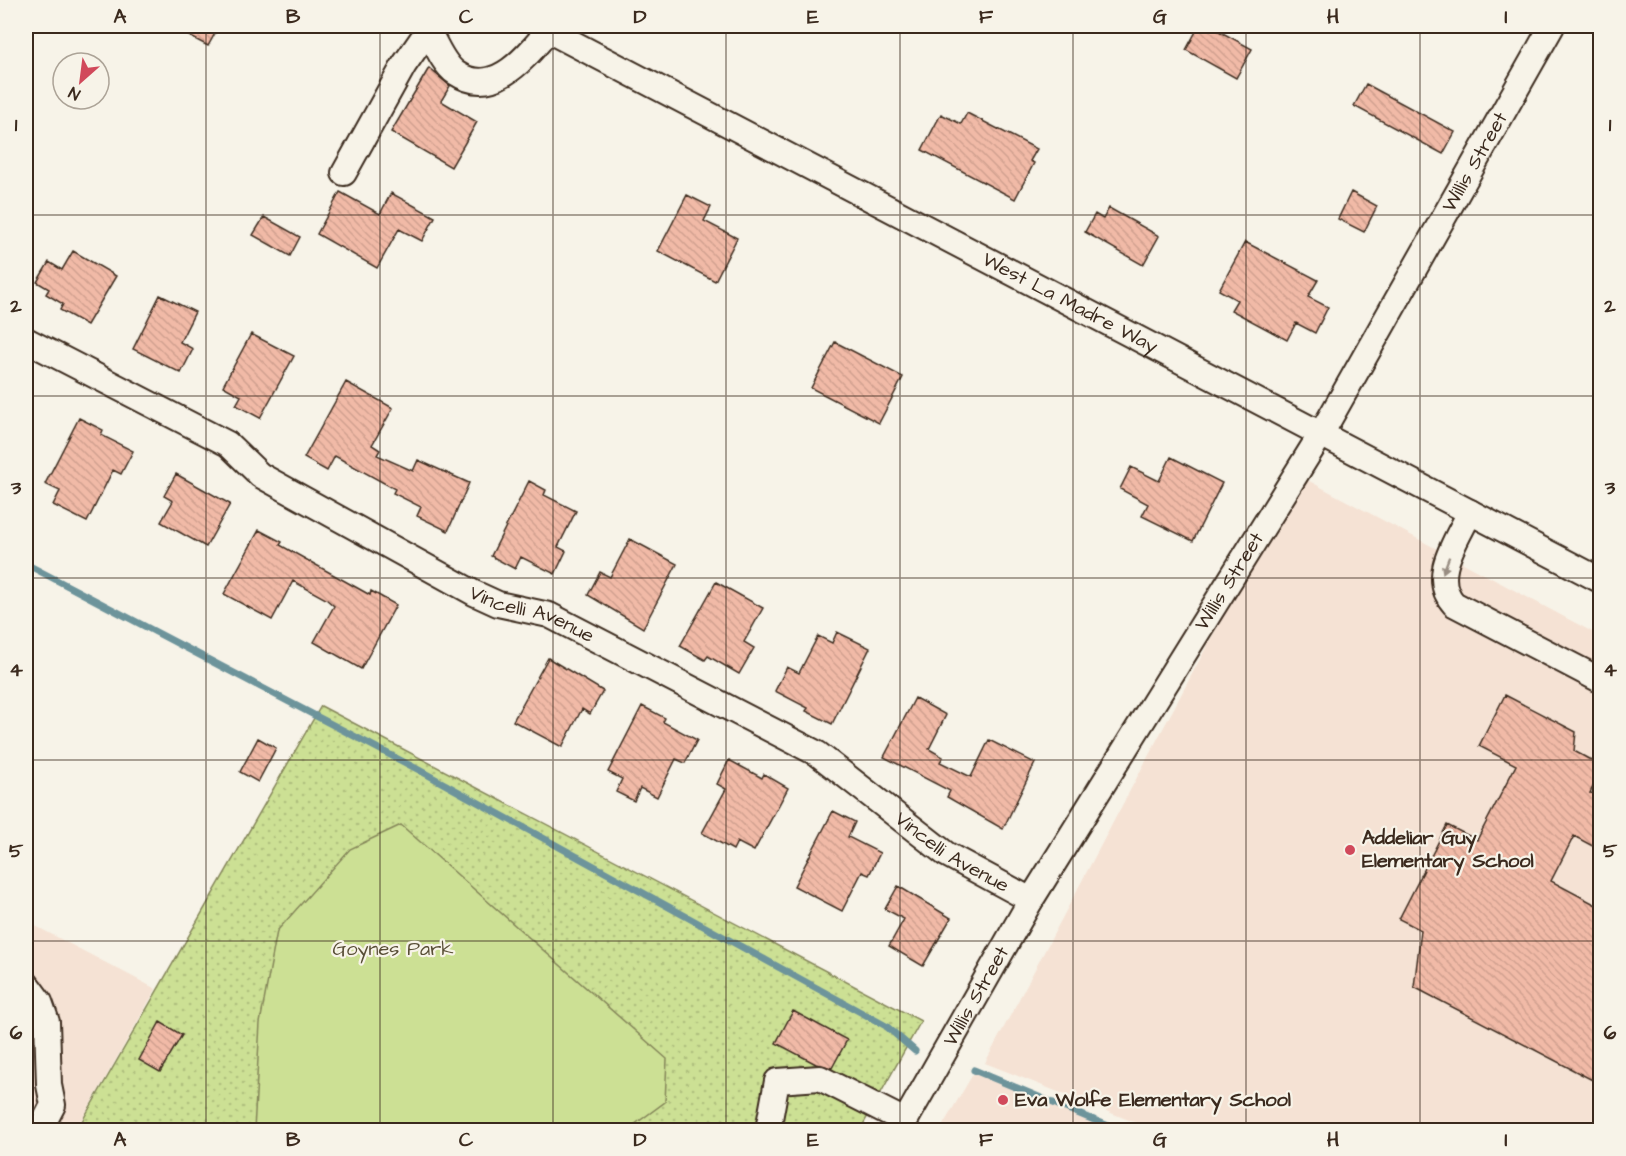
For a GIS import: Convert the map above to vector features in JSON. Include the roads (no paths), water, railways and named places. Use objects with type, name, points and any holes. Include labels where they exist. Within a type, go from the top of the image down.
[{"type":"street","name":"Willis Street","points":[[902,1126],[1031,900],[1321,434],[1552,26]]},
{"type":"street","points":[[429,28],[442,56],[456,73],[476,80],[497,78],[517,67],[544,28]]},
{"type":"street","points":[[344,173],[404,65],[429,28]]},
{"type":"street","name":"West La Madre Way","points":[[544,28],[1600,580]]},
{"type":"street","name":"Vincelli Avenue","points":[[26,340],[228,444],[260,476],[474,593],[498,604],[549,615],[818,754],[946,854],[1031,900]]},
{"type":"street","points":[[1470,512],[1442,573],[1445,594],[1454,604],[1600,680]]},
{"type":"street","points":[[26,983],[40,1002],[47,1022],[49,1085],[53,1105],[40,1131]]},
{"type":"street","points":[[768,1131],[777,1081],[820,1078],[902,1126]]},
{"type":"waterway","points":[[26,564],[419,770],[886,1026],[915,1051]]},
{"type":"waterway","points":[[974,1070],[1118,1130]]},
{"type":"place","name":"Addeliar Guy Elementary School","points":[[1350,850]]},
{"type":"place","name":"Eva Wolfe Elementary School","points":[[1003,1100]]},
{"type":"park label","name":"Goynes Park","points":[[393,949]]}]
